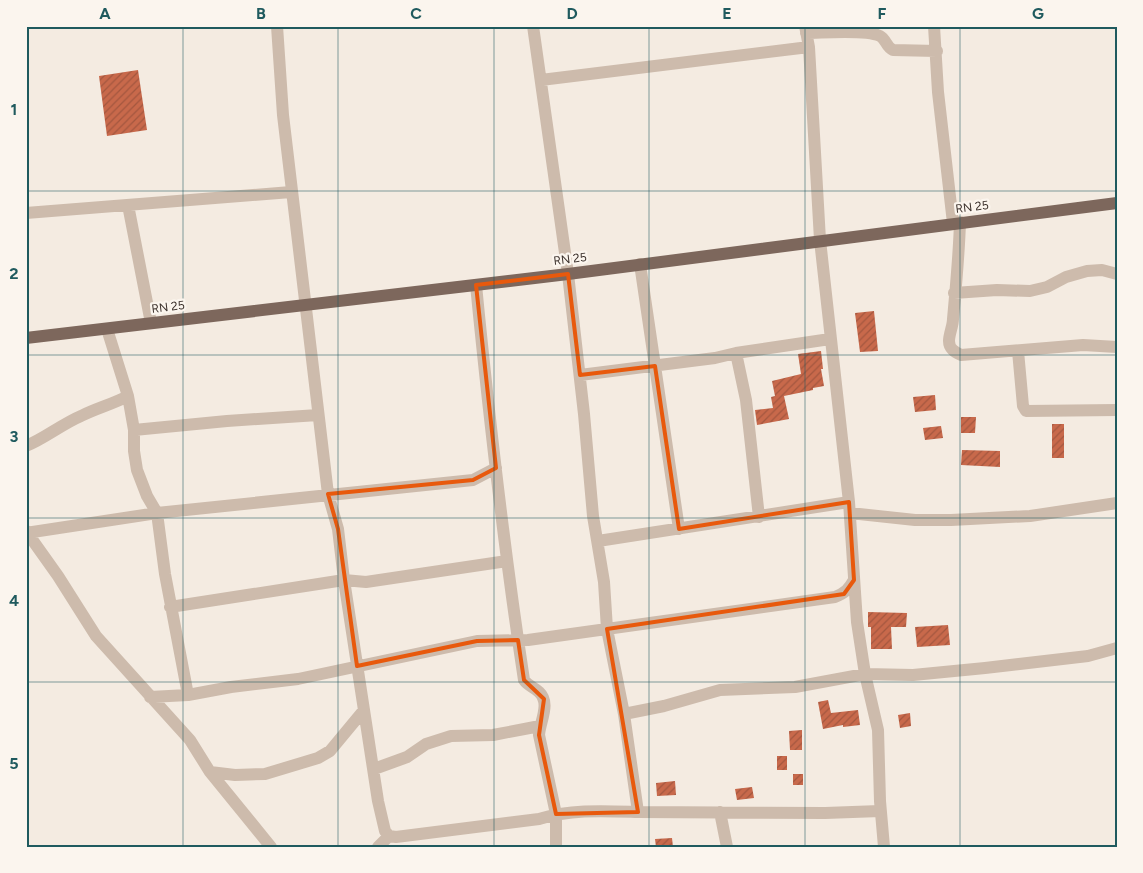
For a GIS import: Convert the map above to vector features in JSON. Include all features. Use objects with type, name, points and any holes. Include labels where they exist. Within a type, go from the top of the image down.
[{"type":"main road","name":"RN 25","points":[[26,338],[568,274],[956,222],[1117,203]]},
{"type":"street","points":[[277,26],[283,115],[328,494],[338,529],[378,801],[385,831],[389,836],[396,837],[539,819],[556,814],[595,811],[825,813],[880,810]]},
{"type":"street","points":[[533,26],[568,274],[580,375],[593,516],[604,582],[607,629],[624,714],[638,812]]},
{"type":"street","points":[[934,26],[937,50],[938,92],[960,256],[954,292],[952,332],[949,342],[951,349],[961,355],[1083,345],[1117,347]]},
{"type":"street","points":[[884,847],[880,810],[878,730],[865,674],[857,622],[850,507],[820,240],[809,47],[806,30],[851,31],[878,35],[893,50],[937,50]]},
{"type":"street","points":[[541,80],[809,47]]},
{"type":"street","points":[[26,213],[292,192]]},
{"type":"street","points":[[128,206],[151,323]]},
{"type":"street","points":[[640,264],[679,529]]},
{"type":"street","points":[[954,292],[1030,291],[1047,288],[1075,273],[1087,270],[1102,270],[1117,274]]},
{"type":"street","points":[[476,285],[507,561],[524,680],[527,685],[541,694],[544,699],[544,712],[539,735],[556,814],[556,847]]},
{"type":"street","points":[[107,328],[128,396],[134,430],[134,451],[137,470],[147,496],[157,514],[170,607],[188,695]]},
{"type":"street","points":[[580,375],[716,358],[736,353],[830,339]]},
{"type":"street","points":[[1018,351],[1023,406],[1026,411],[1117,410]]},
{"type":"street","points":[[736,353],[746,400],[759,517]]},
{"type":"street","points":[[26,446],[82,415],[104,408],[128,396]]},
{"type":"street","points":[[134,430],[318,415]]},
{"type":"street","points":[[271,847],[210,772],[190,740],[96,636],[58,576],[27,532],[157,514],[328,494],[473,480],[496,468]]},
{"type":"street","points":[[598,541],[759,517],[850,507],[915,520],[951,520],[1030,516],[1117,503]]},
{"type":"street","points":[[170,607],[344,580],[366,582],[507,561]]},
{"type":"street","points":[[150,697],[188,695],[231,686],[298,679],[477,642],[518,640],[607,629],[836,597],[848,590],[854,580]]},
{"type":"street","points":[[624,714],[672,704],[720,690],[795,687],[865,674],[913,675],[985,668],[1088,656],[1117,648]]},
{"type":"street","points":[[210,772],[235,775],[265,774],[318,758],[330,751],[364,710]]},
{"type":"street","points":[[374,769],[407,757],[426,744],[451,736],[493,735],[540,726]]},
{"type":"street","points":[[720,812],[727,847]]},
{"type":"street","points":[[378,847],[389,836]]},
{"type":"highlighted area","points":[[568,274],[580,375],[655,366],[679,529],[849,502],[854,580],[844,594],[607,629],[638,812],[556,814],[539,735],[544,699],[524,680],[518,640],[477,641],[357,666],[338,529],[328,494],[473,480],[496,468],[476,285]]},
{"type":"building","points":[[138,70],[147,130],[107,136],[99,76]]},
{"type":"building","points":[[874,311],[878,351],[860,352],[855,313]]},
{"type":"building","points":[[821,351],[823,369],[821,369],[824,386],[784,396],[789,419],[757,425],[755,410],[773,408],[771,397],[775,396],[772,381],[801,374],[798,354]]},
{"type":"building","points":[[935,395],[936,410],[915,412],[913,397]]},
{"type":"building","points":[[961,417],[976,417],[975,433],[961,433]]},
{"type":"building","points":[[1052,424],[1064,424],[1064,458],[1052,458]]},
{"type":"building","points":[[941,426],[943,438],[925,440],[923,428]]},
{"type":"building","points":[[962,450],[1000,451],[1000,467],[961,465]]},
{"type":"building","points":[[868,612],[907,613],[906,627],[891,627],[892,649],[871,649],[871,627],[868,627]]},
{"type":"building","points":[[948,625],[950,645],[917,647],[915,627]]},
{"type":"building","points":[[828,700],[831,713],[858,710],[860,725],[843,727],[843,725],[823,729],[818,702]]},
{"type":"building","points":[[910,713],[911,726],[900,728],[898,715]]},
{"type":"building","points":[[802,730],[802,750],[790,750],[789,731]]},
{"type":"building","points":[[777,756],[787,756],[787,770],[777,770]]},
{"type":"building","points":[[793,774],[803,774],[803,785],[793,785]]},
{"type":"building","points":[[675,781],[676,795],[657,796],[656,783]]},
{"type":"building","points":[[752,787],[754,798],[737,800],[735,789]]},
{"type":"building","points":[[672,838],[673,847],[656,847],[655,839]]}]
